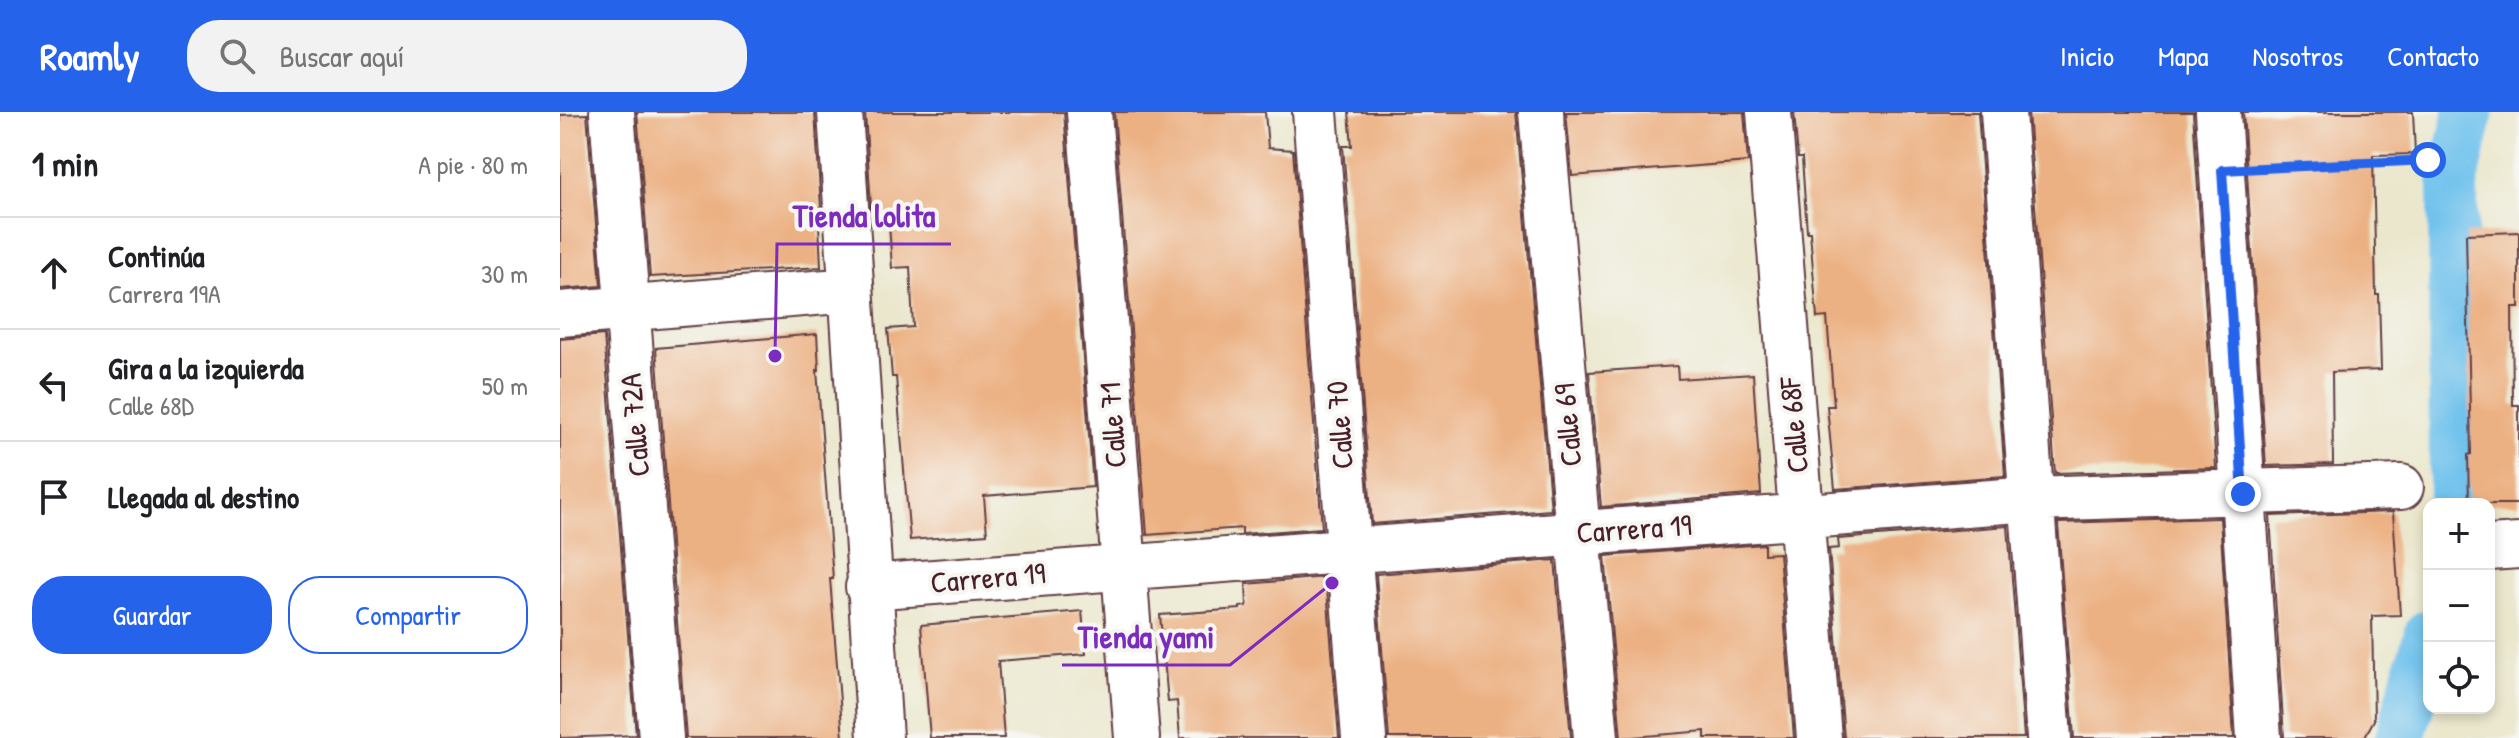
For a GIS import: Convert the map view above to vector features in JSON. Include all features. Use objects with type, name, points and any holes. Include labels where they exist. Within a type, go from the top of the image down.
[{"type":"street","name":"Calle 72A","points":[[612,112],[661,738]]},
{"type":"street","points":[[840,112],[880,738]]},
{"type":"street","name":"Calle 71","points":[[1089,112],[1137,738]]},
{"type":"street","name":"Calle 70","points":[[1315,112],[1364,738]]},
{"type":"street","name":"Calle 69","points":[[1541,112],[1596,738]]},
{"type":"street","name":"Calle 68F","points":[[1769,112],[1819,738]]},
{"type":"street","points":[[2003,112],[2049,738]]},
{"type":"street","points":[[2218,112],[2259,738]]},
{"type":"street","points":[[560,314],[851,290]]},
{"type":"street","name":"Carrera 19","points":[[868,587],[2032,499],[2401,487]]},
{"type":"street","points":[[2495,548],[2519,546]]},
{"type":"path","points":[[2222,170],[2428,160]]},
{"type":"building","points":[[637,112],[815,112],[822,225],[819,225],[821,267],[650,277]]},
{"type":"building","points":[[865,112],[1064,112],[1093,487],[984,496],[987,534],[910,540],[896,377],[892,377],[888,329],[913,327],[910,267],[892,268],[889,223],[872,223]]},
{"type":"building","points":[[1114,112],[1265,112],[1268,148],[1293,150],[1322,528],[1242,534],[1242,528],[1147,535]]},
{"type":"building","points":[[1349,112],[1516,112],[1551,510],[1372,524],[1343,146],[1352,146]]},
{"type":"building","points":[[1566,112],[1744,112],[1748,162],[1572,176]]},
{"type":"building","points":[[1794,112],[1978,112],[2005,476],[1835,489],[1827,406],[1834,406],[1827,317],[1817,318],[1802,158],[1798,158]]},
{"type":"building","points":[[2028,112],[2193,112],[2216,468],[2055,473]]},
{"type":"building","points":[[2243,112],[2413,112],[2415,154],[2373,155],[2381,370],[2332,372],[2333,464],[2266,466]]},
{"type":"building","points":[[587,114],[601,286],[560,289],[560,115]]},
{"type":"building","points":[[2519,232],[2519,307],[2512,307],[2513,405],[2519,405],[2519,504],[2495,504],[2495,498],[2469,498],[2468,455],[2471,454],[2466,234]]},
{"type":"building","points":[[817,334],[833,579],[830,579],[843,738],[686,738],[656,348]]},
{"type":"building","points":[[604,335],[636,735],[560,738],[560,339]]},
{"type":"building","points":[[1677,366],[1678,379],[1753,374],[1761,494],[1601,507],[1589,372]]},
{"type":"building","points":[[2393,512],[2400,615],[2372,616],[2374,720],[2364,738],[2284,738],[2270,516]]},
{"type":"building","points":[[2220,518],[2234,738],[2074,738],[2058,523]]},
{"type":"building","points":[[2008,526],[2024,738],[1844,738],[1829,549],[1839,548],[1838,539]]},
{"type":"building","points":[[1764,544],[1764,554],[1779,553],[1794,738],[1705,738],[1705,731],[1621,738],[1605,556]]},
{"type":"building","points":[[1555,560],[1571,738],[1389,738],[1376,574]]},
{"type":"building","points":[[1326,577],[1339,738],[1180,738],[1177,701],[1168,702],[1160,615],[1240,609],[1247,606],[1246,584]]},
{"type":"building","points":[[1082,611],[1086,654],[998,661],[1004,738],[930,738],[921,625]]},
{"type":"waterway","points":[[2454,498],[2453,184],[2469,112]]},
{"type":"waterway","points":[[2400,738],[2427,642]]},
{"type":"place","name":"Tienda lolita","points":[[775,356]]},
{"type":"place","name":"Tienda yami","points":[[1332,583]]},
{"type":"route","points":[[2243,494],[2222,170],[2428,160]]}]
